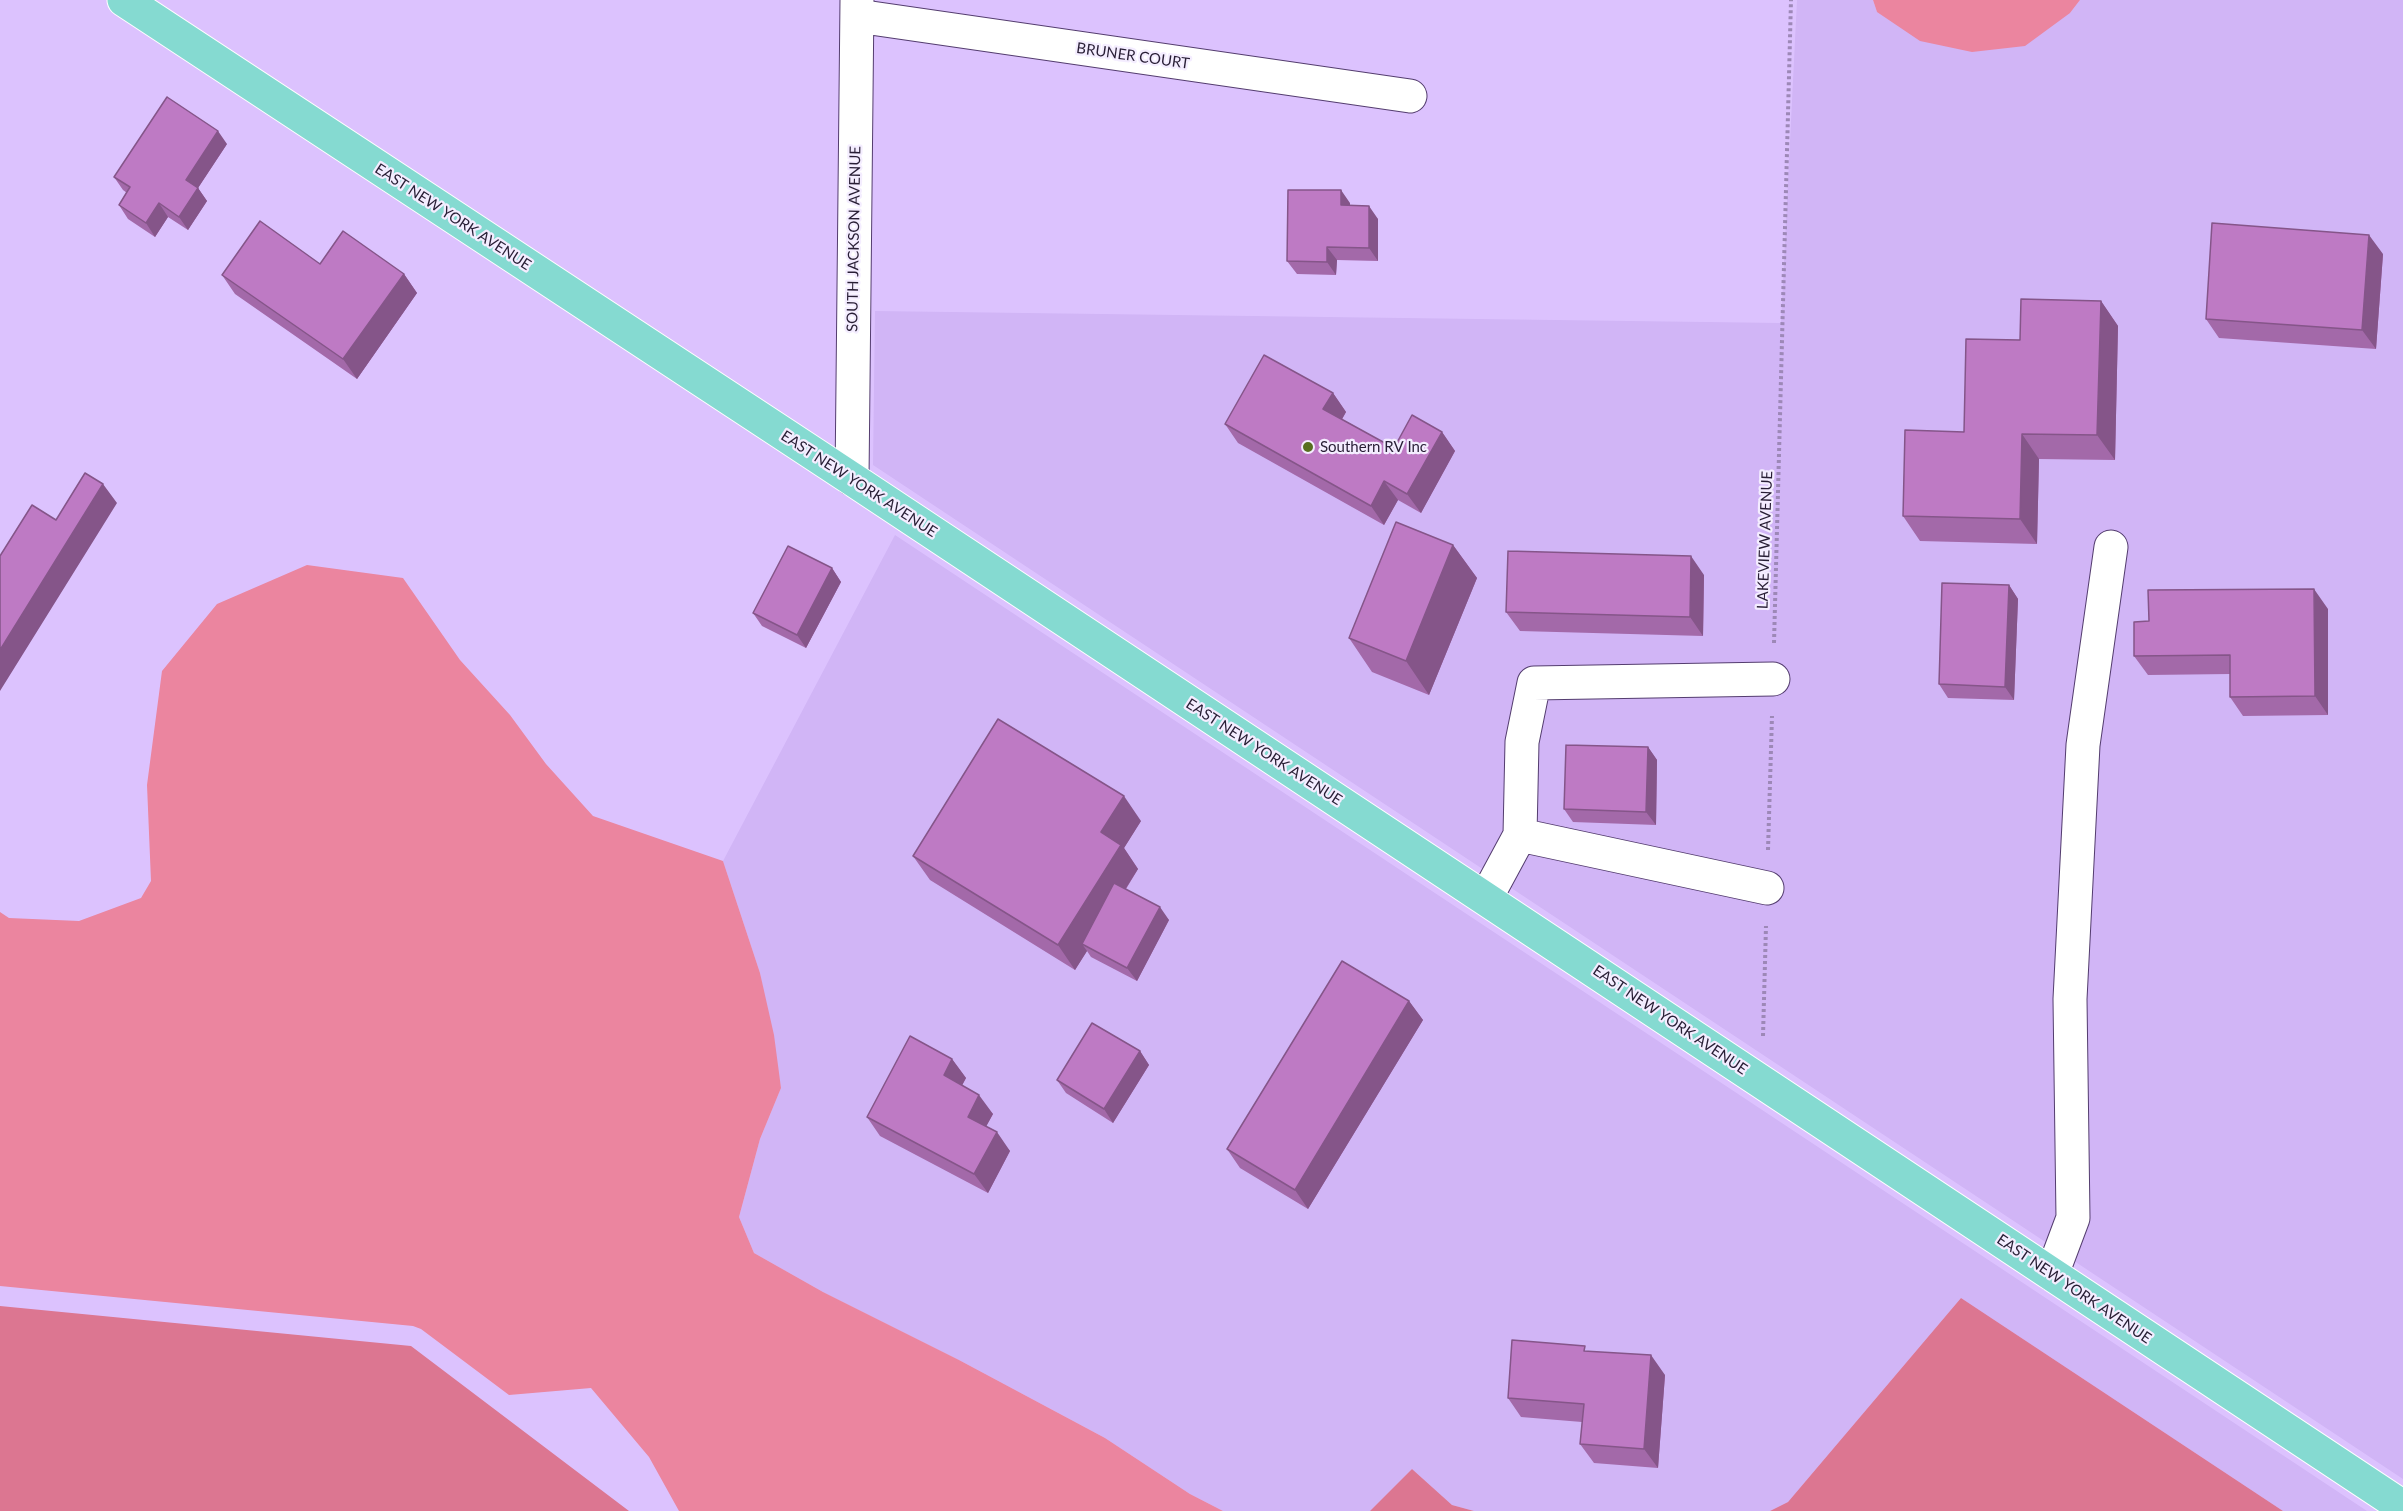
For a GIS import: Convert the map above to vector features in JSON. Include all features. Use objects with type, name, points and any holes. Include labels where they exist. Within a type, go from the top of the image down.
[{"type":"main road","name":"EAST NEW YORK AVENUE","points":[[124,0],[1486,898],[2403,1507]]},
{"type":"street","name":"SOUTH JACKSON AVENUE","points":[[852,479],[857,8]]},
{"type":"street","name":"BRUNER COURT","points":[[857,8],[1410,96]]},
{"type":"street","points":[[2052,1274],[2073,1218],[2070,999],[2083,745],[2111,547]]},
{"type":"street","points":[[1486,898],[1520,835],[1522,742],[1534,683],[1773,679]]},
{"type":"street","points":[[1520,835],[1767,888]]},
{"type":"path","name":"LAKEVIEW AVENUE","points":[[1762,1082],[1791,0]]},
{"type":"shaded area","points":[[1797,0],[1873,0],[1877,12],[2070,13],[2080,0],[2403,0],[2403,1479],[873,465],[875,311],[1781,323]]},
{"type":"shaded area","points":[[1873,0],[2080,0],[2070,13],[2025,46],[1972,52],[1920,41],[1877,12]]},
{"type":"shaded area","points":[[895,535],[2367,1511],[2283,1511],[1961,1298],[1788,1502],[1770,1511],[1474,1511],[1452,1505],[1412,1469],[1370,1511],[1223,1511],[1190,1494],[1105,1438],[959,1360],[823,1292],[754,1253],[739,1217],[760,1139],[781,1088],[760,973],[723,861]]},
{"type":"shaded area","points":[[307,565],[403,578],[460,660],[510,715],[546,764],[593,816],[723,861],[760,973],[774,1035],[781,1088],[760,1139],[739,1217],[754,1253],[823,1292],[959,1360],[1105,1438],[1190,1494],[1223,1511],[679,1511],[649,1457],[591,1388],[509,1395],[421,1329],[413,1326],[0,1286],[0,912],[9,918],[79,921],[141,898],[151,881],[147,785],[162,671],[217,604]]},
{"type":"shaded area","points":[[1961,1298],[2283,1511],[1770,1511],[1788,1502]]},
{"type":"shaded area","points":[[0,1306],[411,1346],[629,1511],[0,1511]]},
{"type":"shaded area","points":[[1412,1469],[1452,1505],[1474,1511],[1370,1511]]},
{"type":"building","points":[[167,97],[218,131],[186,180],[198,188],[179,217],[159,203],[146,223],[119,205],[130,187],[114,177]]},
{"type":"building","points":[[1288,190],[1341,190],[1341,205],[1369,206],[1369,248],[1327,247],[1327,262],[1287,261]]},
{"type":"building","points":[[260,221],[320,264],[343,231],[404,274],[343,359],[222,275]]},
{"type":"building","points":[[2212,223],[2369,235],[2362,330],[2206,319]]},
{"type":"building","points":[[2021,299],[2101,301],[2097,435],[2022,434],[2020,519],[1903,516],[1905,430],[1964,432],[1966,339],[2020,340]]},
{"type":"building","name":"Southern RV Inc","points":[[1264,355],[1333,393],[1323,409],[1394,448],[1412,415],[1442,432],[1407,494],[1384,481],[1371,506],[1225,424]]},
{"type":"building","points":[[85,473],[103,484],[0,650],[0,556],[32,505],[56,520]]},
{"type":"building","points":[[1396,522],[1453,545],[1406,661],[1349,638]]},
{"type":"building","points":[[788,546],[832,568],[797,635],[753,613]]},
{"type":"building","points":[[1508,551],[1691,556],[1690,617],[1506,612]]},
{"type":"building","points":[[1942,583],[2009,585],[2005,687],[1939,684]]},
{"type":"building","points":[[2314,589],[2315,696],[2230,697],[2230,655],[2134,656],[2134,622],[2149,621],[2148,590]]},
{"type":"building","points":[[998,719],[1124,796],[1101,832],[1121,845],[1058,945],[913,856]]},
{"type":"building","points":[[1566,745],[1648,747],[1646,812],[1564,809]]},
{"type":"building","points":[[1114,883],[1160,907],[1127,968],[1082,944]]},
{"type":"building","points":[[1342,961],[1409,1001],[1295,1190],[1227,1149]]},
{"type":"building","points":[[1092,1023],[1140,1051],[1104,1109],[1057,1080]]},
{"type":"building","points":[[910,1036],[952,1059],[944,1075],[979,1095],[968,1117],[997,1132],[974,1174],[867,1117]]},
{"type":"building","points":[[1512,1340],[1585,1346],[1584,1351],[1651,1355],[1644,1449],[1580,1444],[1584,1404],[1508,1398]]},
{"type":"place","name":"Southern RV Inc","points":[[1308,447]]}]
